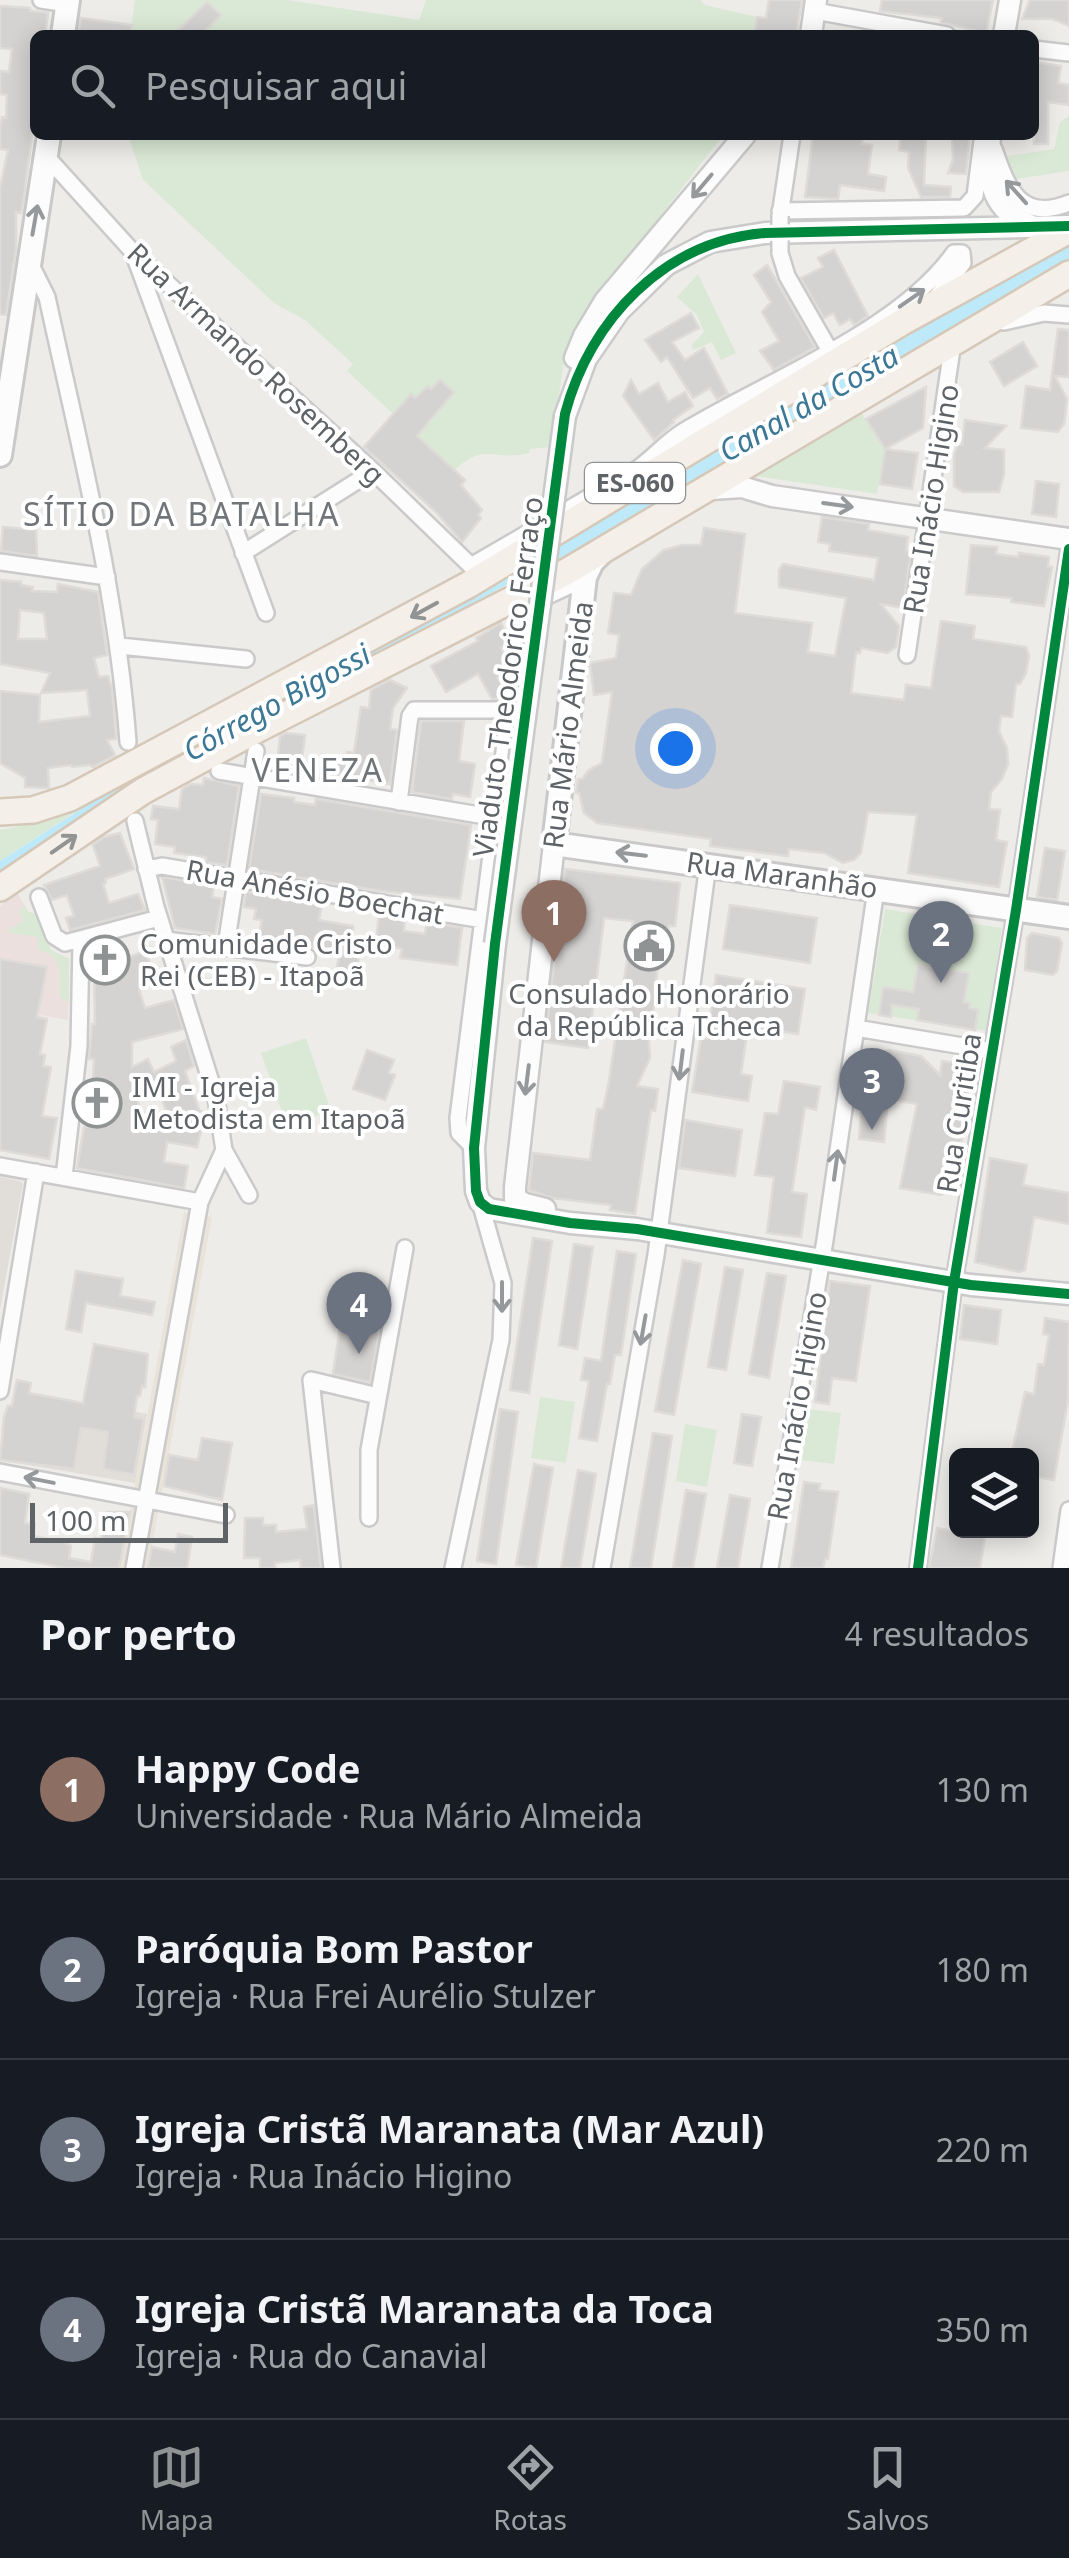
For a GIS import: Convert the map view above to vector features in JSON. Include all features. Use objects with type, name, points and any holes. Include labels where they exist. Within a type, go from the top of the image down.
[{"type":"main road","points":[[65,30],[68,2]]},
{"type":"main road","points":[[0,455],[48,146]]},
{"type":"main road","name":"ES-060","points":[[0,812],[32,810],[70,798],[453,594],[1062,228]]},
{"type":"main road","name":"ES-060","points":[[0,888],[143,791],[604,550],[1062,278]]},
{"type":"main road","name":"Rua Mário Almeida","points":[[554,844],[584,585],[588,569],[604,550]]},
{"type":"main road","points":[[0,793],[32,802],[70,798]]},
{"type":"main road","name":"Rua Maranhão","points":[[554,844],[1069,917]]},
{"type":"street","points":[[41,0],[68,2]]},
{"type":"street","points":[[1005,30],[1010,0]]},
{"type":"street","points":[[812,30],[815,5],[925,30]]},
{"type":"street","points":[[1039,50],[1069,54]]},
{"type":"street","points":[[565,415],[572,367],[593,318],[740,140]]},
{"type":"street","points":[[791,140],[780,213],[780,253],[787,276],[830,351],[921,292],[954,253],[964,254],[964,261],[950,282],[904,322]]},
{"type":"street","points":[[780,213],[964,208],[975,196],[987,140]]},
{"type":"street","points":[[988,140],[989,182],[998,201],[1019,220],[1062,228]]},
{"type":"street","points":[[990,140],[1016,198],[1038,208],[1069,203]]},
{"type":"street","name":"Rua Armando Rosemberg","points":[[48,146],[133,252],[471,566],[636,471],[681,432],[830,351]]},
{"type":"street","points":[[565,415],[586,359],[612,319],[653,275],[696,248],[726,238],[765,233],[1062,228]]},
{"type":"street","points":[[133,252],[266,612]]},
{"type":"street","points":[[28,260],[47,297],[108,577],[120,646],[128,742]]},
{"type":"street","points":[[1052,312],[1048,296],[1062,278]]},
{"type":"street","points":[[962,337],[1030,315],[1069,315]]},
{"type":"street","name":"Rua Inácio Higino","points":[[907,656],[962,337]]},
{"type":"street","name":"Viaduto Theodorico Ferraço","points":[[474,1148],[495,944],[565,415]]},
{"type":"street","points":[[243,553],[373,472]]},
{"type":"street","points":[[702,492],[742,487],[772,496],[1069,539]]},
{"type":"street","name":"Rua Curitiba","points":[[918,1568],[954,1282],[1016,910],[1069,549]]},
{"type":"street","points":[[0,562],[108,577]]},
{"type":"street","points":[[453,1568],[501,1340],[503,1282],[476,1191],[474,1148],[459,1132],[458,1118],[520,624],[528,605],[568,586],[584,585]]},
{"type":"street","points":[[120,646],[246,659]]},
{"type":"street","points":[[400,802],[410,716],[414,710],[510,710]]},
{"type":"street","points":[[226,946],[256,751]]},
{"type":"street","points":[[219,770],[497,818]]},
{"type":"street","points":[[135,821],[166,940],[208,1069],[224,1150],[249,1195]]},
{"type":"street","name":"Rua Mário Almeida","points":[[554,844],[515,1198],[525,1204],[637,1230]]},
{"type":"street","points":[[602,1568],[659,1234],[708,864]]},
{"type":"street","name":"Rua Anésio Boechat","points":[[146,870],[162,866],[483,920]]},
{"type":"street","name":"Rua Inácio Higino","points":[[770,1568],[821,1262],[876,888]]},
{"type":"street","points":[[39,897],[58,941],[81,942],[160,918]]},
{"type":"street","points":[[166,940],[306,957]]},
{"type":"street","points":[[64,1177],[78,1046],[81,942]]},
{"type":"street","points":[[856,1028],[992,1051]]},
{"type":"street","points":[[134,1568],[200,1202],[224,1150]]},
{"type":"street","points":[[0,1166],[200,1202]]},
{"type":"street","points":[[0,1391],[36,1172]]},
{"type":"street","points":[[480,1202],[489,1209],[510,1214],[637,1230],[954,1282],[1069,1294]]},
{"type":"street","points":[[368,1518],[368,1461],[405,1248]]},
{"type":"street","points":[[332,1568],[310,1380],[378,1396]]},
{"type":"street","points":[[0,1472],[226,1515]]},
{"type":"street","points":[[1061,1568],[1069,1510]]},
{"type":"shaded area","points":[[17,892],[28,912],[39,914],[51,950],[69,959],[68,1020],[0,1008],[0,906]]},
{"type":"shaded area","points":[[0,1177],[23,1184],[0,1309]]},
{"type":"shaded area","points":[[184,1212],[212,1217],[148,1568],[120,1568]]},
{"type":"shaded area","points":[[29,1393],[147,1414],[135,1483],[17,1463]]},
{"type":"green space","points":[[135,0],[287,0],[419,20],[426,0],[701,0],[705,5],[757,17],[755,30],[131,30]]},
{"type":"green space","points":[[1069,116],[1069,171],[1010,180],[1007,156],[1054,149],[1060,122]]},
{"type":"green space","points":[[130,140],[719,140],[586,312],[564,362],[551,447],[517,455],[482,454],[454,471],[347,371],[353,364],[305,320],[274,303],[143,180]]},
{"type":"green space","points":[[698,274],[736,353],[721,360],[712,342],[694,350],[691,346],[704,332],[697,315],[677,297]]},
{"type":"green space","points":[[862,414],[885,449],[877,494],[755,476],[755,471]]},
{"type":"green space","points":[[79,807],[0,861],[0,830],[52,820]]},
{"type":"green space","points":[[25,906],[28,912],[39,914],[51,950],[69,959],[69,1003],[60,997],[56,961],[38,950],[38,937],[6,932],[24,920],[19,911]]},
{"type":"green space","points":[[885,909],[1002,928],[986,1031],[868,1013]]},
{"type":"green space","points":[[306,1038],[331,1111],[287,1126],[261,1053]]},
{"type":"green space","points":[[540,1397],[575,1402],[566,1463],[531,1458]]},
{"type":"green space","points":[[808,1409],[841,1413],[834,1464],[801,1460]]},
{"type":"green space","points":[[685,1424],[717,1430],[707,1487],[676,1481]]},
{"type":"water","points":[[1069,241],[1069,265],[565,560],[549,561],[51,839],[0,872],[0,861],[131,777],[564,539]]},
{"type":"building","points":[[769,0],[802,0],[797,30],[755,30],[757,17],[766,18]]},
{"type":"building","points":[[882,0],[993,0],[987,30],[941,22],[942,18],[880,11]]},
{"type":"building","points":[[1030,0],[1069,0],[1069,26],[1053,19],[1022,19]]},
{"type":"building","points":[[207,2],[221,15],[206,30],[178,30]]},
{"type":"building","points":[[0,6],[48,13],[46,30],[30,30],[31,140],[21,213],[16,212],[16,248],[6,315],[0,314],[0,188],[8,150],[0,149],[0,129],[2,117],[6,118],[7,95],[0,94],[0,71],[9,72],[12,49],[0,48]]},
{"type":"building","points":[[81,18],[132,25],[131,30],[79,30]]},
{"type":"building","points":[[1039,63],[1061,66],[1058,83],[1069,85],[1069,105],[1048,102],[1048,144],[1034,144],[1034,140],[1039,140]]},
{"type":"building","points":[[812,140],[863,140],[861,144],[872,145],[868,174],[886,177],[884,191],[840,185],[838,199],[805,197]]},
{"type":"building","points":[[900,140],[926,140],[924,185],[951,187],[950,197],[921,197],[908,168],[909,152],[899,150]]},
{"type":"building","points":[[952,140],[969,140],[966,174],[948,173],[953,160]]},
{"type":"building","points":[[834,250],[868,316],[854,325],[850,319],[840,325],[833,313],[824,318],[801,278],[823,267],[818,258]]},
{"type":"building","points":[[767,265],[815,347],[774,370],[760,351],[779,341],[762,312],[771,302],[754,275]]},
{"type":"building","points":[[691,313],[699,328],[672,342],[685,360],[704,348],[728,394],[717,399],[710,388],[693,398],[667,357],[661,362],[645,340]]},
{"type":"building","points":[[1058,329],[1069,330],[1069,377],[1055,376],[1067,399],[1064,424],[1058,432],[1021,428],[1026,386],[1050,390]]},
{"type":"building","points":[[1023,342],[1037,366],[1004,386],[990,362]]},
{"type":"building","points":[[440,380],[454,392],[417,436],[465,480],[461,485],[482,510],[478,515],[481,518],[462,542],[436,512],[364,447],[411,394],[415,398]]},
{"type":"building","points":[[631,380],[639,394],[658,383],[668,402],[685,392],[693,406],[654,440],[623,396]]},
{"type":"building","points":[[926,387],[923,428],[885,449],[866,419]]},
{"type":"building","points":[[965,420],[1006,426],[985,448],[1004,450],[999,492],[963,492],[954,486],[954,455],[958,444],[962,445]]},
{"type":"building","points":[[885,449],[918,453],[912,489],[880,484]]},
{"type":"building","points":[[1036,481],[1059,484],[1056,517],[1032,514]]},
{"type":"building","points":[[822,517],[869,524],[868,530],[908,537],[906,550],[911,551],[903,608],[881,604],[899,626],[896,647],[887,653],[861,648],[860,653],[856,652],[851,693],[904,700],[906,685],[931,688],[941,621],[975,626],[973,639],[1026,647],[1026,673],[1016,684],[1012,717],[1001,716],[999,731],[1007,748],[1008,764],[991,792],[989,809],[1000,810],[996,840],[1007,842],[999,887],[908,873],[917,815],[868,812],[861,853],[843,863],[824,853],[789,849],[788,856],[710,846],[711,839],[597,823],[584,813],[576,793],[578,779],[602,763],[612,692],[594,695],[590,663],[616,658],[619,635],[608,633],[614,593],[631,595],[642,569],[664,550],[701,545],[704,528],[745,534],[735,613],[812,623],[808,652],[835,656],[846,598],[779,587],[779,570],[783,564],[874,580],[878,558],[829,551],[830,544],[818,542]]},
{"type":"building","points":[[3,527],[36,530],[37,556],[1,551]]},
{"type":"building","points":[[971,545],[997,547],[996,554],[1049,557],[1048,567],[1052,567],[1044,606],[1011,602],[1012,598],[966,594]]},
{"type":"building","points":[[0,580],[21,582],[33,587],[32,591],[57,592],[58,584],[98,592],[107,655],[94,658],[99,677],[108,676],[112,688],[116,739],[107,740],[115,755],[93,767],[48,768],[49,788],[25,787],[25,778],[0,763],[0,691],[40,695],[39,722],[90,716],[87,690],[41,693],[50,673],[0,664]],"holes":[[[20,610],[44,613],[47,639],[18,639]]]},
{"type":"building","points":[[501,623],[507,634],[506,645],[501,648],[505,654],[498,678],[499,699],[492,699],[478,674],[446,692],[431,666],[478,641],[476,638]]},
{"type":"building","points":[[390,680],[407,688],[393,708],[390,729],[397,730],[390,784],[340,775],[340,780],[320,777],[322,755],[347,758],[347,752],[354,753],[361,707],[369,708],[371,690]]},
{"type":"building","points":[[421,721],[464,721],[459,761],[475,764],[470,797],[453,794],[452,799],[412,792]]},
{"type":"building","points":[[305,735],[302,759],[278,756],[280,736]]},
{"type":"building","points":[[204,778],[239,786],[227,865],[206,862],[206,857],[174,853],[175,847],[155,844],[158,820],[151,819],[153,806],[179,809],[182,789],[191,784],[203,785]]},
{"type":"building","points":[[261,794],[294,798],[294,802],[315,805],[316,799],[471,825],[460,899],[382,891],[249,869]]},
{"type":"building","points":[[120,833],[134,869],[105,879],[109,903],[138,894],[145,910],[70,930],[66,918],[74,916],[67,895],[52,900],[44,885],[100,866],[93,845]]},
{"type":"building","points":[[1045,848],[1065,851],[1057,900],[1037,897]]},
{"type":"building","points":[[565,869],[680,883],[675,926],[669,926],[657,972],[648,1029],[650,1058],[637,1086],[658,1089],[655,1111],[651,1110],[635,1214],[610,1210],[611,1205],[552,1198],[529,1190],[533,1153],[590,1160],[597,1109],[603,1109],[609,1081],[633,921],[604,918],[588,1048],[545,1042]]},
{"type":"building","points":[[162,877],[214,886],[212,897],[222,899],[215,934],[175,928]]},
{"type":"building","points":[[246,892],[322,904],[319,920],[353,926],[359,971],[354,970],[353,976],[336,973],[340,950],[258,940],[262,920],[254,919],[256,909],[244,907]]},
{"type":"building","points":[[730,905],[817,918],[810,963],[723,949]]},
{"type":"building","points":[[379,914],[405,918],[404,931],[425,934],[427,922],[462,928],[457,965],[400,958],[402,949],[376,943]]},
{"type":"building","points":[[1032,933],[1059,938],[1062,943],[1053,975],[1025,970],[1027,938]]},
{"type":"building","points":[[145,951],[158,983],[139,990],[145,1008],[174,1000],[183,1029],[132,1042],[132,1067],[148,1059],[154,1072],[176,1061],[171,1047],[186,1040],[194,1066],[185,1071],[200,1112],[206,1111],[197,1147],[167,1142],[164,1162],[188,1166],[184,1188],[77,1168],[84,1127],[88,1127],[93,1079],[94,1059],[89,1059],[95,1024],[94,963],[105,959],[107,965]],"holes":[[[158,1090],[167,1113],[140,1113],[137,1095]]]},
{"type":"building","points":[[0,959],[47,967],[37,1017],[47,1019],[40,1054],[45,1055],[43,1066],[51,1067],[42,1116],[57,1118],[49,1159],[0,1150]]},
{"type":"building","points":[[918,965],[969,973],[964,1002],[978,1010],[975,1030],[917,1020],[919,1009],[892,1005],[891,1017],[879,1015],[883,987],[913,992]]},
{"type":"building","points":[[716,975],[805,989],[798,1034],[748,1026],[741,1074],[752,1076],[748,1101],[692,1092],[701,1038],[707,1039]]},
{"type":"building","points":[[367,1050],[394,1060],[389,1073],[395,1075],[385,1100],[353,1089]]},
{"type":"building","points":[[889,1050],[921,1056],[940,1075],[942,1061],[955,1063],[960,1059],[972,1066],[967,1099],[956,1102],[964,1111],[962,1140],[952,1152],[952,1174],[946,1192],[941,1195],[900,1188],[917,1104],[888,1099],[884,1142],[859,1139],[862,1104],[874,1105],[882,1053]]},
{"type":"building","points":[[784,1081],[820,1087],[816,1110],[805,1107],[792,1192],[807,1194],[801,1237],[767,1233],[774,1177],[755,1175],[765,1113],[778,1114]]},
{"type":"building","points":[[685,1120],[742,1130],[735,1176],[679,1168]]},
{"type":"building","points":[[990,1158],[1027,1165],[1023,1185],[1069,1193],[1069,1224],[1034,1217],[1025,1270],[1019,1272],[975,1262]]},
{"type":"building","points":[[533,1238],[552,1241],[529,1393],[510,1390]]},
{"type":"building","points":[[574,1244],[593,1247],[577,1349],[559,1345]]},
{"type":"building","points":[[617,1251],[636,1254],[621,1355],[615,1355],[597,1441],[579,1438],[589,1381],[581,1380],[585,1358],[601,1361]]},
{"type":"building","points":[[683,1260],[701,1264],[674,1415],[655,1411]]},
{"type":"building","points":[[725,1267],[743,1270],[726,1370],[708,1367]]},
{"type":"building","points":[[76,1271],[123,1279],[120,1296],[155,1302],[152,1315],[86,1303],[81,1332],[66,1329]]},
{"type":"building","points":[[767,1273],[786,1276],[769,1378],[749,1374]]},
{"type":"building","points":[[830,1281],[870,1286],[856,1381],[832,1378],[829,1404],[815,1402]]},
{"type":"building","points":[[964,1305],[1001,1310],[997,1344],[960,1339]]},
{"type":"building","points":[[1045,1318],[1069,1322],[1068,1400],[1054,1480],[1039,1477],[1039,1448],[1013,1448],[1025,1392],[1034,1394],[1038,1364],[1044,1365],[1049,1335],[1043,1334]]},
{"type":"building","points":[[340,1327],[379,1332],[370,1382],[333,1374]]},
{"type":"building","points":[[94,1344],[148,1354],[145,1387],[137,1396],[134,1417],[144,1419],[134,1475],[103,1469],[108,1432],[81,1428],[74,1469],[0,1460],[4,1417],[8,1406],[12,1406],[17,1380],[31,1383],[29,1393],[83,1403]]},
{"type":"building","points":[[500,1409],[518,1412],[496,1564],[477,1561]]},
{"type":"building","points":[[742,1414],[761,1417],[752,1466],[734,1463]]},
{"type":"building","points":[[653,1433],[672,1436],[651,1568],[630,1568]]},
{"type":"building","points":[[202,1438],[232,1443],[222,1500],[164,1486],[169,1455],[198,1460]]},
{"type":"building","points":[[534,1464],[553,1468],[536,1568],[516,1565]]},
{"type":"building","points":[[578,1470],[596,1474],[580,1568],[561,1568]]},
{"type":"building","points":[[804,1482],[820,1484],[819,1490],[838,1492],[828,1559],[823,1568],[791,1568]]},
{"type":"building","points":[[0,1488],[29,1494],[25,1523],[35,1524],[33,1536],[71,1546],[69,1558],[91,1562],[95,1538],[101,1539],[107,1512],[130,1512],[119,1568],[65,1568],[0,1555]]},
{"type":"building","points":[[686,1490],[706,1494],[693,1568],[673,1568]]},
{"type":"building","points":[[730,1495],[750,1499],[738,1568],[717,1568]]},
{"type":"building","points":[[314,1505],[321,1568],[301,1568],[300,1560],[260,1568],[260,1558],[244,1558],[245,1518],[263,1518],[263,1525],[276,1525],[276,1532],[307,1529],[304,1507]]},
{"type":"building","points":[[937,1528],[949,1530],[949,1538],[985,1538],[980,1568],[929,1568]]},
{"type":"building","points":[[178,1534],[192,1537],[187,1568],[148,1568],[152,1547],[175,1552]]},
{"type":"cycle path","points":[[1069,226],[765,233],[729,239],[695,251],[664,269],[613,317],[593,347],[565,414],[495,944],[474,1148],[476,1191],[480,1202],[489,1209],[570,1223],[637,1229],[971,1285],[1069,1294]]},
{"type":"cycle path","points":[[918,1568],[954,1282],[1016,910],[1069,549]]},
{"type":"place","name":"Consulado Honorário da República Tcheca","points":[[649,946]]},
{"type":"place","name":"Comunidade Cristo Rei (CEB) - Itapoã","points":[[105,960]]},
{"type":"place","name":"Happy Code","points":[[554,962]]},
{"type":"place","name":"Paróquia Bom Pastor","points":[[941,983]]},
{"type":"place","name":"IMI - Igreja Metodista em Itapoã","points":[[97,1103]]},
{"type":"place","name":"Igreja Cristã Maranata (Mar Azul)","points":[[872,1130]]},
{"type":"place","name":"Igreja Cristã Maranata da Toca","points":[[359,1354]]},
{"type":"district","name":"SÍTIO DA BATALHA","points":[[182,515]]},
{"type":"district","name":"VENEZA","points":[[318,771]]},
{"type":"water label","name":"Canal da Costa","points":[[809,404]]},
{"type":"water label","name":"Córrego Bigossi","points":[[277,703]]}]
